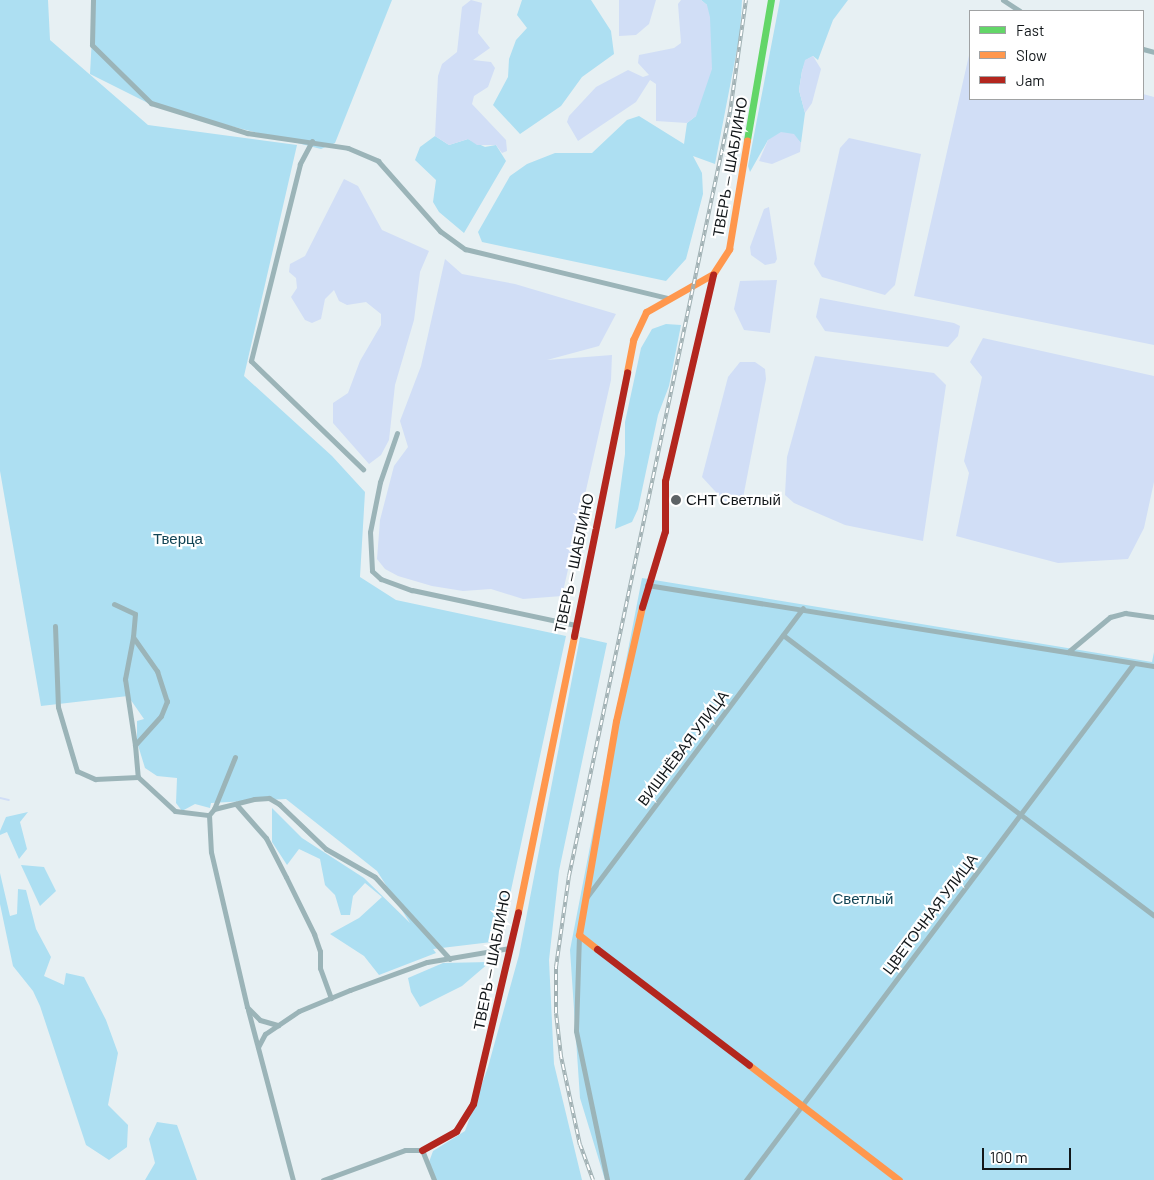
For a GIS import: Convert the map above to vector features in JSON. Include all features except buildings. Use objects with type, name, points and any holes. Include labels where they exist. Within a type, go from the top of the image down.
[{"type":"street","points":[[93,0],[92,45],[141,97],[190,117],[247,133],[335,143],[378,162],[440,231],[465,249],[668,298]]},
{"type":"street","name":"ТВЕРЬ — ШАБЛИНО","points":[[422,1150],[454,1133],[471,1110],[510,948],[636,331],[644,313],[712,274],[732,238],[771,0]]},
{"type":"street","points":[[1003,0],[1018,10]]},
{"type":"street","points":[[312,141],[300,164],[252,362],[363,469]]},
{"type":"street","points":[[607,1180],[576,1030],[579,935],[583,903],[616,721],[647,585],[665,531],[665,481],[712,274]]},
{"type":"street","points":[[397,433],[380,482],[370,532],[372,571],[381,579],[412,590],[575,625]]},
{"type":"street","points":[[647,585],[803,608],[1154,666]]},
{"type":"street","points":[[114,604],[135,614],[125,680],[138,777],[175,811],[209,815]]},
{"type":"street","name":"ВИШНЁВАЯ УЛИЦА","points":[[583,903],[803,608]]},
{"type":"street","points":[[1068,652],[1110,617],[1125,612],[1154,617]]},
{"type":"street","points":[[55,626],[58,707],[77,771],[95,779],[138,777]]},
{"type":"street","points":[[783,635],[1154,916]]},
{"type":"street","points":[[133,637],[157,671],[167,701],[162,716],[135,745]]},
{"type":"street","name":"ЦВЕТОЧНАЯ УЛИЦА","points":[[746,1180],[1134,663]]},
{"type":"street","points":[[235,757],[214,810],[209,815],[211,852],[247,1007],[293,1180]]},
{"type":"street","points":[[214,810],[266,798],[279,804],[326,849],[375,877],[450,959]]},
{"type":"street","points":[[236,804],[266,838],[314,934],[320,951],[320,968],[331,998]]},
{"type":"street","points":[[579,935],[900,1180]]},
{"type":"street","points":[[258,1047],[265,1034],[281,1025],[299,1011],[331,998],[427,962],[510,948]]},
{"type":"street","points":[[247,1007],[260,1020],[281,1025]]},
{"type":"street","points":[[323,1180],[405,1150],[422,1150],[434,1180]]},
{"type":"green space","name":"Тверца","points":[[0,0],[48,0],[50,40],[148,125],[297,145],[244,376],[332,456],[365,492],[360,577],[396,600],[566,636],[500,941],[433,949],[436,953],[379,975],[364,956],[330,934],[359,918],[382,897],[365,883],[353,896],[350,915],[341,915],[335,895],[325,885],[320,859],[299,849],[287,865],[272,842],[272,808],[302,838],[364,878],[410,923],[377,871],[286,799],[211,803],[210,808],[195,804],[182,811],[176,803],[177,778],[157,776],[145,768],[137,742],[137,721],[144,719],[128,696],[41,706],[0,471]]},
{"type":"green space","points":[[94,0],[392,0],[335,143],[321,149],[156,107],[90,74]]},
{"type":"green space","points":[[522,0],[591,0],[611,31],[614,54],[582,77],[561,106],[520,134],[493,105],[508,77],[509,59],[516,40],[527,28],[517,15]]},
{"type":"green space","points":[[701,0],[742,0],[740,34],[715,164],[693,156],[702,173],[703,194],[686,259],[666,281],[482,242],[478,232],[510,176],[527,164],[555,153],[592,153],[627,120],[639,116],[684,144],[687,123],[696,116],[707,5]]},
{"type":"green space","points":[[780,0],[848,0],[833,20],[818,60],[813,56],[806,60],[802,71],[799,90],[805,113],[801,143],[795,137],[768,140],[750,172],[748,166]]},
{"type":"green space","points":[[435,136],[449,145],[468,139],[485,147],[496,145],[506,161],[464,233],[439,212],[433,202],[436,180],[415,160],[420,147]]},
{"type":"green space","points":[[666,324],[681,325],[669,386],[658,415],[638,509],[632,522],[615,529],[625,454],[625,422],[641,348],[652,329]]},
{"type":"green space","name":"Светлый","points":[[642,578],[1152,662],[1154,652],[1154,1180],[605,1180],[580,1098],[570,950]]},
{"type":"green space","points":[[580,637],[607,643],[559,871],[549,960],[554,1064],[582,1180],[435,1180],[429,1162],[433,1151],[465,1131],[488,1067],[519,955]]},
{"type":"green space","points":[[28,812],[20,822],[27,849],[19,859],[7,832],[0,835],[0,831],[6,817]]},
{"type":"green space","points":[[21,865],[44,867],[56,891],[40,906]]},
{"type":"green space","points":[[0,873],[10,916],[17,914],[18,889],[26,890],[36,929],[51,957],[44,976],[64,985],[66,973],[84,977],[106,1020],[118,1053],[108,1105],[128,1125],[127,1147],[109,1160],[86,1145],[40,1006],[33,991],[13,966],[0,904]]},
{"type":"green space","points":[[490,962],[462,986],[420,1007],[411,992],[408,978],[443,963]]},
{"type":"green space","points":[[157,1122],[177,1125],[197,1180],[145,1180],[155,1163],[149,1139]]},
{"type":"shaded area","points":[[471,0],[482,3],[478,33],[490,48],[473,60],[491,62],[495,68],[488,87],[474,96],[472,104],[506,140],[507,151],[502,153],[496,145],[477,145],[468,139],[449,145],[435,136],[438,76],[442,64],[457,52],[462,7]]},
{"type":"shaded area","points":[[619,0],[656,0],[649,24],[636,35],[619,36]]},
{"type":"shaded area","points":[[681,0],[701,0],[707,5],[710,17],[712,69],[696,116],[687,123],[656,121],[656,84],[650,80],[636,102],[578,141],[567,122],[569,116],[596,87],[628,70],[643,77],[649,75],[638,63],[639,55],[674,48],[681,43],[678,4]]},
{"type":"shaded area","points":[[969,55],[969,100],[1144,100],[1144,94],[1154,97],[1154,345],[914,296]]},
{"type":"shaded area","points":[[813,56],[821,69],[812,103],[805,113],[799,90],[805,60]]},
{"type":"shaded area","points":[[781,132],[794,134],[801,143],[800,152],[772,164],[759,161],[768,140]]},
{"type":"shaded area","points":[[849,138],[921,154],[895,285],[885,295],[822,277],[814,264],[840,148]]},
{"type":"shaded area","points":[[344,179],[358,186],[382,230],[429,251],[420,272],[414,320],[395,385],[389,440],[381,455],[369,464],[333,423],[333,403],[348,393],[360,361],[381,325],[381,314],[366,302],[347,305],[339,301],[334,290],[325,299],[321,319],[312,323],[305,320],[291,297],[297,288],[296,278],[289,272],[290,264],[305,256]]},
{"type":"shaded area","points":[[769,207],[777,259],[775,263],[765,265],[751,255],[750,247],[764,209]]},
{"type":"shaded area","points":[[445,259],[462,274],[515,284],[616,314],[599,346],[547,360],[612,355],[611,380],[562,596],[523,599],[491,589],[463,591],[432,586],[398,576],[385,569],[377,559],[380,520],[394,466],[408,447],[400,421],[421,366]]},
{"type":"shaded area","points":[[777,280],[770,333],[744,330],[734,309],[740,281]]},
{"type":"shaded area","points":[[820,298],[954,323],[960,326],[958,336],[948,347],[825,331],[816,317]]},
{"type":"shaded area","points":[[983,338],[1154,376],[1154,482],[1144,528],[1128,559],[1058,563],[956,536],[969,473],[964,461],[982,377],[970,362]]},
{"type":"shaded area","points":[[815,356],[934,373],[946,385],[923,541],[845,525],[794,503],[785,495],[787,457]]},
{"type":"shaded area","points":[[740,362],[755,362],[765,369],[766,379],[742,503],[725,502],[702,477],[728,377]]},
{"type":"waterway","points":[[0,798],[9,800]]},
{"type":"railway","points":[[593,1180],[580,1145],[561,1056],[556,1013],[556,967],[569,876],[730,112],[746,0]]},
{"type":"traffic: fast","points":[[747,140],[771,0]]},
{"type":"traffic: slow","points":[[627,372],[633,340],[646,312],[713,274],[729,249],[747,140]]},
{"type":"traffic: slow","points":[[597,949],[579,935],[616,721],[642,607]]},
{"type":"traffic: slow","points":[[518,912],[574,636]]},
{"type":"traffic: slow","points":[[749,1065],[899,1180]]},
{"type":"traffic: jam","points":[[642,607],[665,531],[665,481],[713,274]]},
{"type":"traffic: jam","points":[[574,636],[627,372]]},
{"type":"traffic: jam","points":[[422,1150],[456,1131],[473,1104],[518,912]]},
{"type":"traffic: jam","points":[[597,949],[749,1065]]},
{"type":"place","name":"СНТ Светлый","points":[[676,500]]}]
